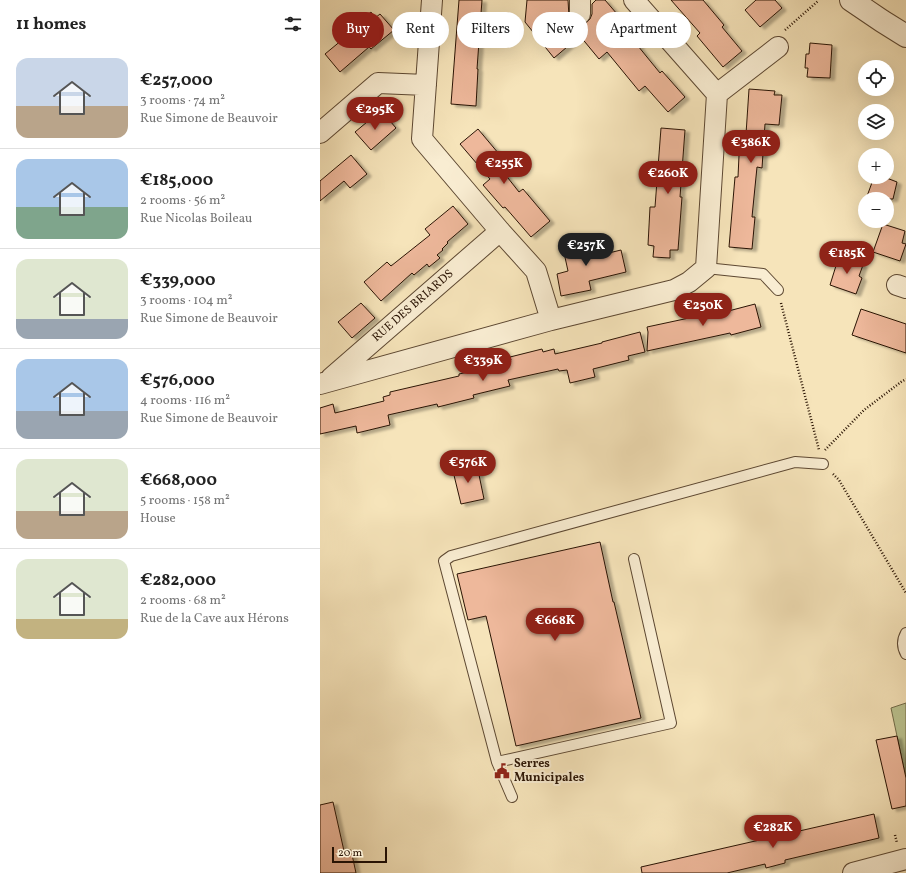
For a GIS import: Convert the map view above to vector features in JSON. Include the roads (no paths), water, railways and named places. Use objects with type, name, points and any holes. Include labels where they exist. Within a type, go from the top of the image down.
[{"type":"street","points":[[432,0],[422,139],[536,271],[551,320]]},
{"type":"street","points":[[324,383],[551,320],[674,290],[689,282],[706,268],[717,94],[634,0]]},
{"type":"street","points":[[851,0],[906,36]]},
{"type":"street","points":[[717,94],[778,47]]},
{"type":"street","points":[[320,133],[378,83],[426,85]]},
{"type":"street","name":"RUE DES BRIARDS","points":[[324,383],[500,231]]},
{"type":"street","points":[[853,873],[906,859]]},
{"type":"lane","points":[[706,268],[763,274],[778,290]]},
{"type":"lane","points":[[512,797],[497,762],[444,561],[451,556],[795,462],[823,464]]},
{"type":"lane","points":[[497,762],[671,724],[634,559]]},
{"type":"lane","points":[[906,633],[902,642],[906,654]]},
{"type":"place","name":"Serres Municipales","points":[[502,771]]}]
